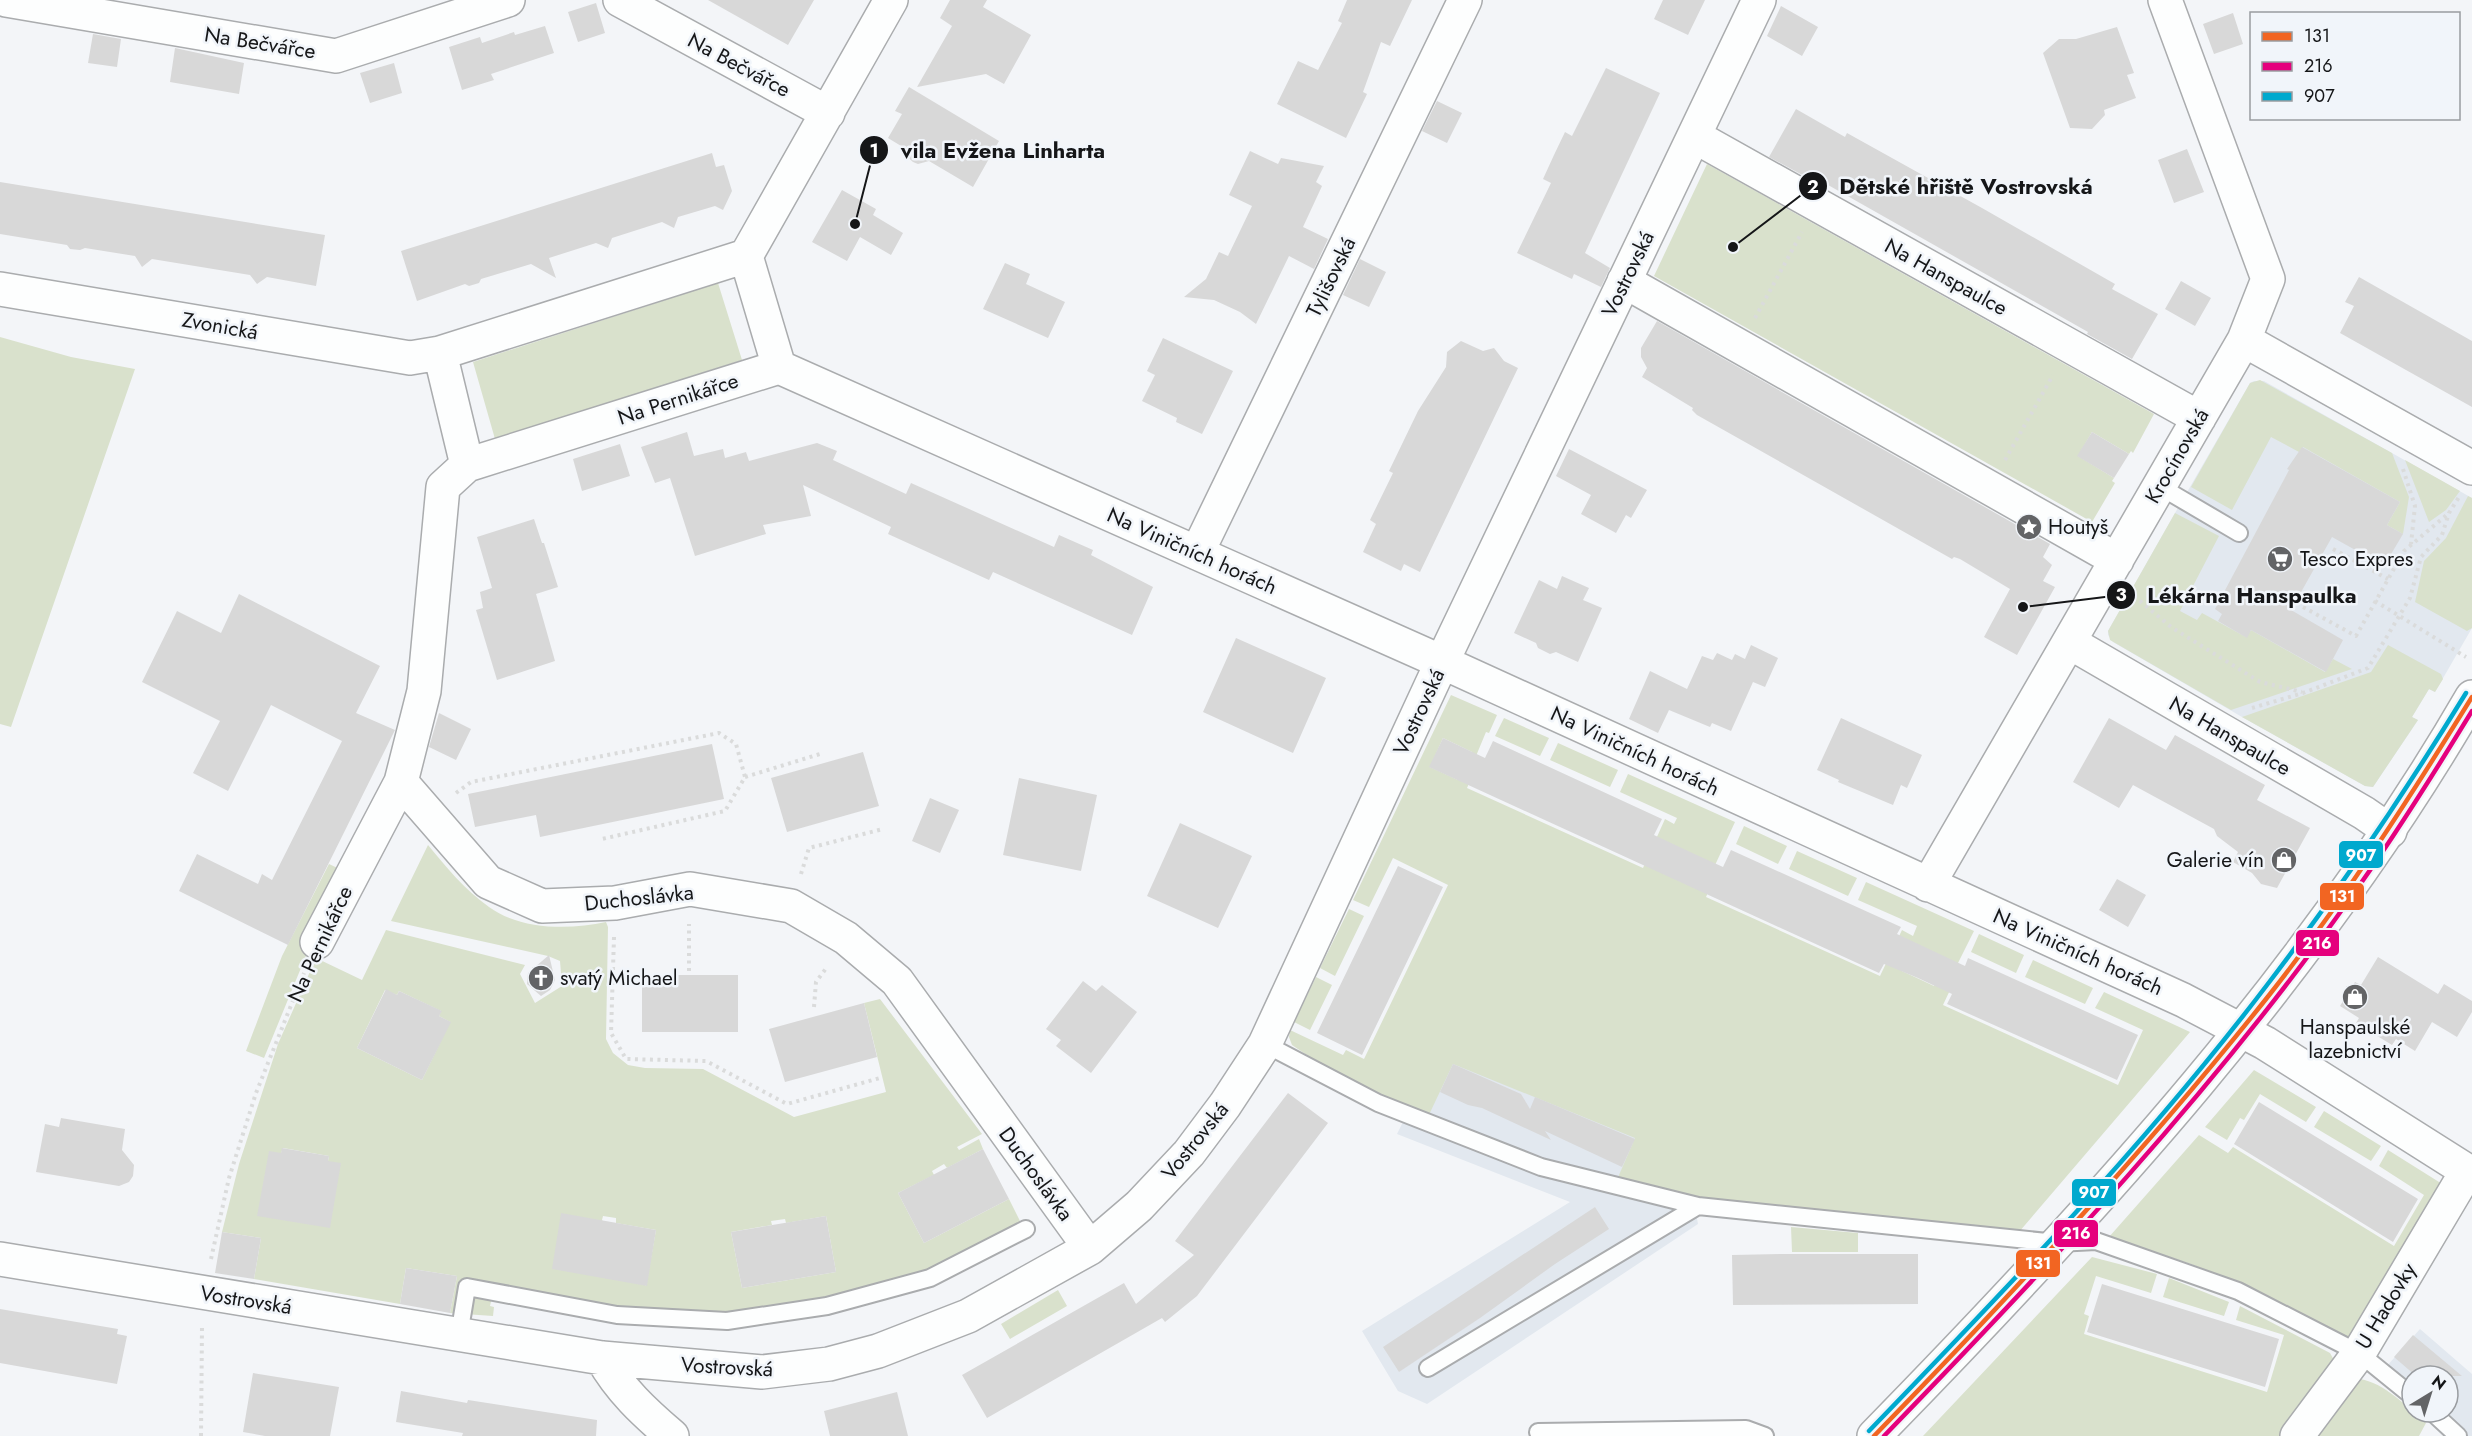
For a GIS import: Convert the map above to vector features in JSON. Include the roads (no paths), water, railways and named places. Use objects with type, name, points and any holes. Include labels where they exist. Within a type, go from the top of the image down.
[{"type":"street","name":"Na Bečvářce","points":[[6,0],[336,56],[508,0]]},
{"type":"street","name":"Na Bečvářce","points":[[620,0],[828,113]]},
{"type":"street","points":[[467,465],[440,353],[746,256],[891,0]]},
{"type":"street","name":"Tylišovská","points":[[1197,553],[1465,0]]},
{"type":"street","name":"Vostrovská","points":[[0,1259],[602,1358],[762,1372],[829,1364],[878,1351],[968,1316],[1090,1248],[1139,1206],[1189,1153],[1225,1105],[1264,1044],[1442,662],[1759,0]]},
{"type":"street","name":"Krocínovská","points":[[1928,885],[2244,340],[2268,279],[2165,0]]},
{"type":"street","name":"Na Hanspaulce","points":[[1694,136],[2199,418]]},
{"type":"street","points":[[746,256],[779,367]]},
{"type":"street","points":[[1624,281],[2117,560]]},
{"type":"street","name":"Zvonická","points":[[0,289],[410,358],[440,353]]},
{"type":"street","points":[[2244,340],[2466,482]]},
{"type":"street","name":"Na Viničních horách","points":[[779,367],[1442,662],[2183,1000],[2265,1043],[2470,1172]]},
{"type":"street","name":"Na Pernikářce","points":[[317,942],[401,782],[424,691],[443,487],[467,465],[779,367]]},
{"type":"street","name":"Na Hanspaulce","points":[[2069,642],[2364,813],[2390,831]]},
{"type":"street","points":[[1874,1436],[1983,1324],[2057,1243],[2242,1032],[2390,831],[2469,711]]},
{"type":"street","name":"Duchoslávka","points":[[401,782],[488,882],[542,906],[615,903],[690,889],[791,906],[846,938],[897,981],[1090,1248]]},
{"type":"street","name":"U Hadovky","points":[[2297,1436],[2359,1353],[2470,1172]]},
{"type":"street","points":[[602,1358],[615,1382],[634,1403],[672,1436]]},
{"type":"lane","points":[[2159,486],[2239,533]]},
{"type":"lane","points":[[1264,1044],[1378,1103],[1540,1167],[1698,1206],[2057,1243],[2096,1241],[2238,1291],[2359,1353],[2400,1386]]},
{"type":"lane","points":[[1428,1368],[1698,1206]]},
{"type":"lane","points":[[459,1335],[467,1287],[617,1315],[727,1321],[827,1306],[930,1278],[1026,1229]]},
{"type":"lane","points":[[2445,1424],[2458,1436]]},
{"type":"lane","points":[[1538,1432],[1746,1429],[1765,1436]]},
{"type":"place","name":"vila Evžena Linharta","points":[[855,224]]},
{"type":"place","name":"Dětské hřiště Vostrovská","points":[[1733,247]]},
{"type":"place","name":"Houtyš","points":[[2029,527]]},
{"type":"place","name":"Tesco Expres","points":[[2280,559]]},
{"type":"place","name":"Lékárna Hanspaulka","points":[[2023,607]]},
{"type":"place","name":"Galerie vín","points":[[2284,860]]},
{"type":"place","name":"svatý Michael","points":[[541,978]]},
{"type":"place","name":"Hanspaulské lazebnictví","points":[[2355,997]]}]
